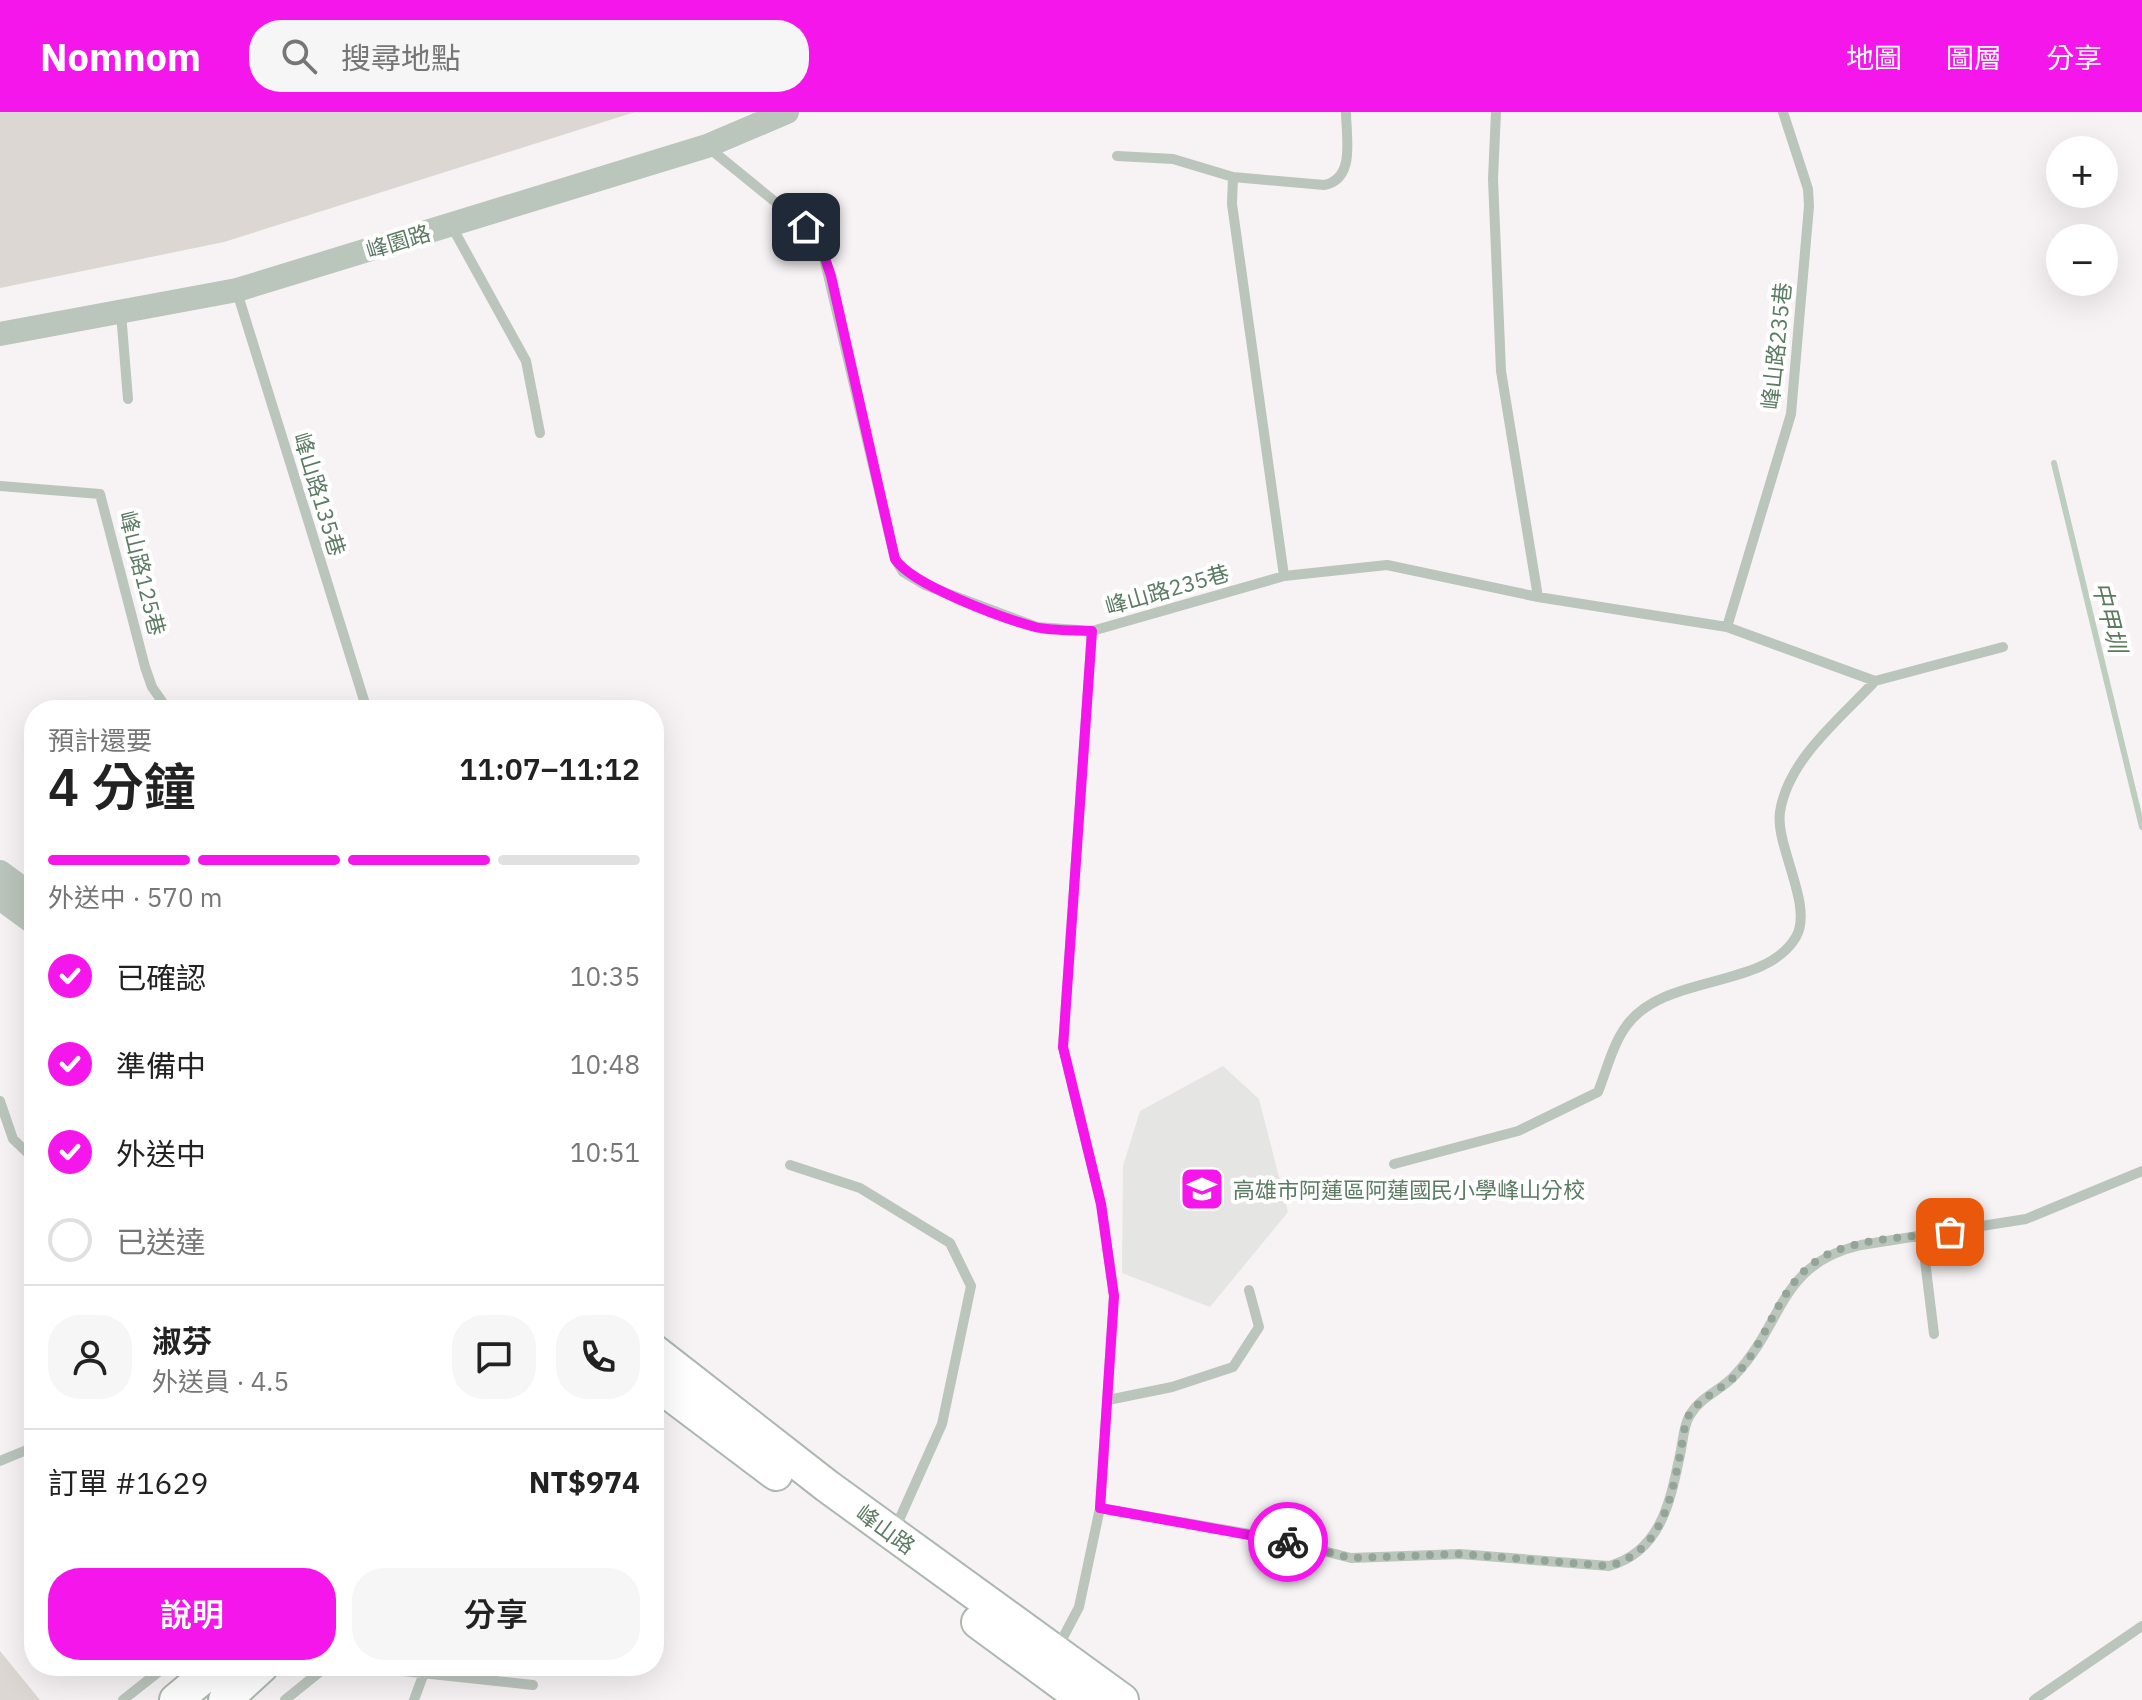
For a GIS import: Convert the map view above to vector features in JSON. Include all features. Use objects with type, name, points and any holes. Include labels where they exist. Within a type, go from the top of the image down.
[{"type":"main road","name":"峰山路","points":[[664,1359],[893,1534],[1050,1661],[1084,1700]]},
{"type":"main road","name":"峰山路","points":[[664,1389],[1050,1661],[1122,1700]]},
{"type":"main road","points":[[176,1700],[205,1676]]},
{"type":"main road","points":[[225,1700],[251,1676]]},
{"type":"street","name":"峰園路","points":[[0,334],[237,290],[707,146],[787,112]]},
{"type":"street","points":[[0,872],[24,890]]},
{"type":"street","points":[[0,898],[24,916]]},
{"type":"lane","points":[[1117,156],[1173,159],[1233,177],[1334,183],[1346,166],[1346,112]]},
{"type":"lane","points":[[1496,112],[1493,179],[1501,371],[1538,597]]},
{"type":"lane","name":"峰山路235巷","points":[[1727,627],[1791,414],[1809,206],[1808,189],[1783,112]]},
{"type":"lane","points":[[707,146],[806,227],[822,249],[895,559],[903,572],[925,585],[1037,627],[1092,631]]},
{"type":"lane","points":[[1233,177],[1232,204],[1284,576]]},
{"type":"lane","points":[[451,225],[526,361],[540,433]]},
{"type":"lane","name":"峰山路135巷","points":[[237,290],[364,700]]},
{"type":"lane","points":[[121,313],[128,399]]},
{"type":"lane","name":"峰山路125巷","points":[[0,486],[100,494],[145,667],[152,687],[161,700]]},
{"type":"lane","name":"峰山路235巷","points":[[1050,1661],[1079,1607],[1100,1508],[1114,1296],[1101,1204],[1063,1047],[1092,631],[1284,576],[1403,566],[1538,597],[1727,627],[1875,681]]},
{"type":"lane","points":[[1394,1164],[1518,1131],[1598,1092],[1627,1025],[1658,999],[1756,967],[1779,956],[1797,936],[1801,916],[1779,816],[1784,796],[1805,758],[1875,681],[2003,647]]},
{"type":"lane","points":[[0,1101],[13,1139],[24,1149]]},
{"type":"lane","points":[[0,1144],[13,1139]]},
{"type":"lane","points":[[790,1165],[860,1188],[950,1243],[971,1286],[942,1424],[893,1534]]},
{"type":"lane","points":[[1100,1508],[1273,1538],[1351,1558],[1460,1554],[1609,1566],[1623,1562],[1651,1540],[1663,1521],[1688,1417],[1735,1376],[1793,1284],[1814,1263],[1835,1251],[2026,1219],[2142,1171]]},
{"type":"lane","points":[[1922,1236],[1934,1334]]},
{"type":"lane","points":[[1108,1400],[1172,1387],[1233,1367],[1259,1327],[1249,1290]]},
{"type":"lane","points":[[0,1461],[24,1451]]},
{"type":"lane","points":[[2034,1700],[2142,1626]]},
{"type":"lane","points":[[123,1700],[153,1676]]},
{"type":"lane","points":[[285,1700],[304,1676]]},
{"type":"lane","points":[[414,1700],[423,1676]]},
{"type":"lane","points":[[451,1676],[533,1685]]},
{"type":"shaded area","points":[[0,112],[635,112],[224,242],[0,288]]},
{"type":"shaded area","name":"高雄市阿蓮區阿蓮國民小學峰山分校","points":[[1223,1066],[1259,1099],[1288,1212],[1210,1307],[1122,1273],[1123,1166],[1140,1111]]},
{"type":"shaded area","points":[[0,1651],[40,1700],[0,1700]]},
{"type":"waterway","name":"中甲圳","points":[[2054,463],[2142,827]]},
{"type":"way so far","points":[[1288,1542],[1326,1554],[1374,1560],[1460,1554],[1609,1566],[1623,1562],[1651,1540],[1663,1521],[1688,1417],[1735,1376],[1793,1284],[1814,1263],[1835,1251],[1950,1232]]},
{"type":"place","name":"高雄市阿蓮區阿蓮國民小學峰山分校","points":[[1202,1189]]},
{"type":"route","points":[[806,227],[822,249],[831,276],[895,559],[903,572],[925,585],[1037,627],[1092,631],[1063,1047],[1076,1115],[1101,1204],[1114,1296],[1100,1508],[1288,1542]]}]
